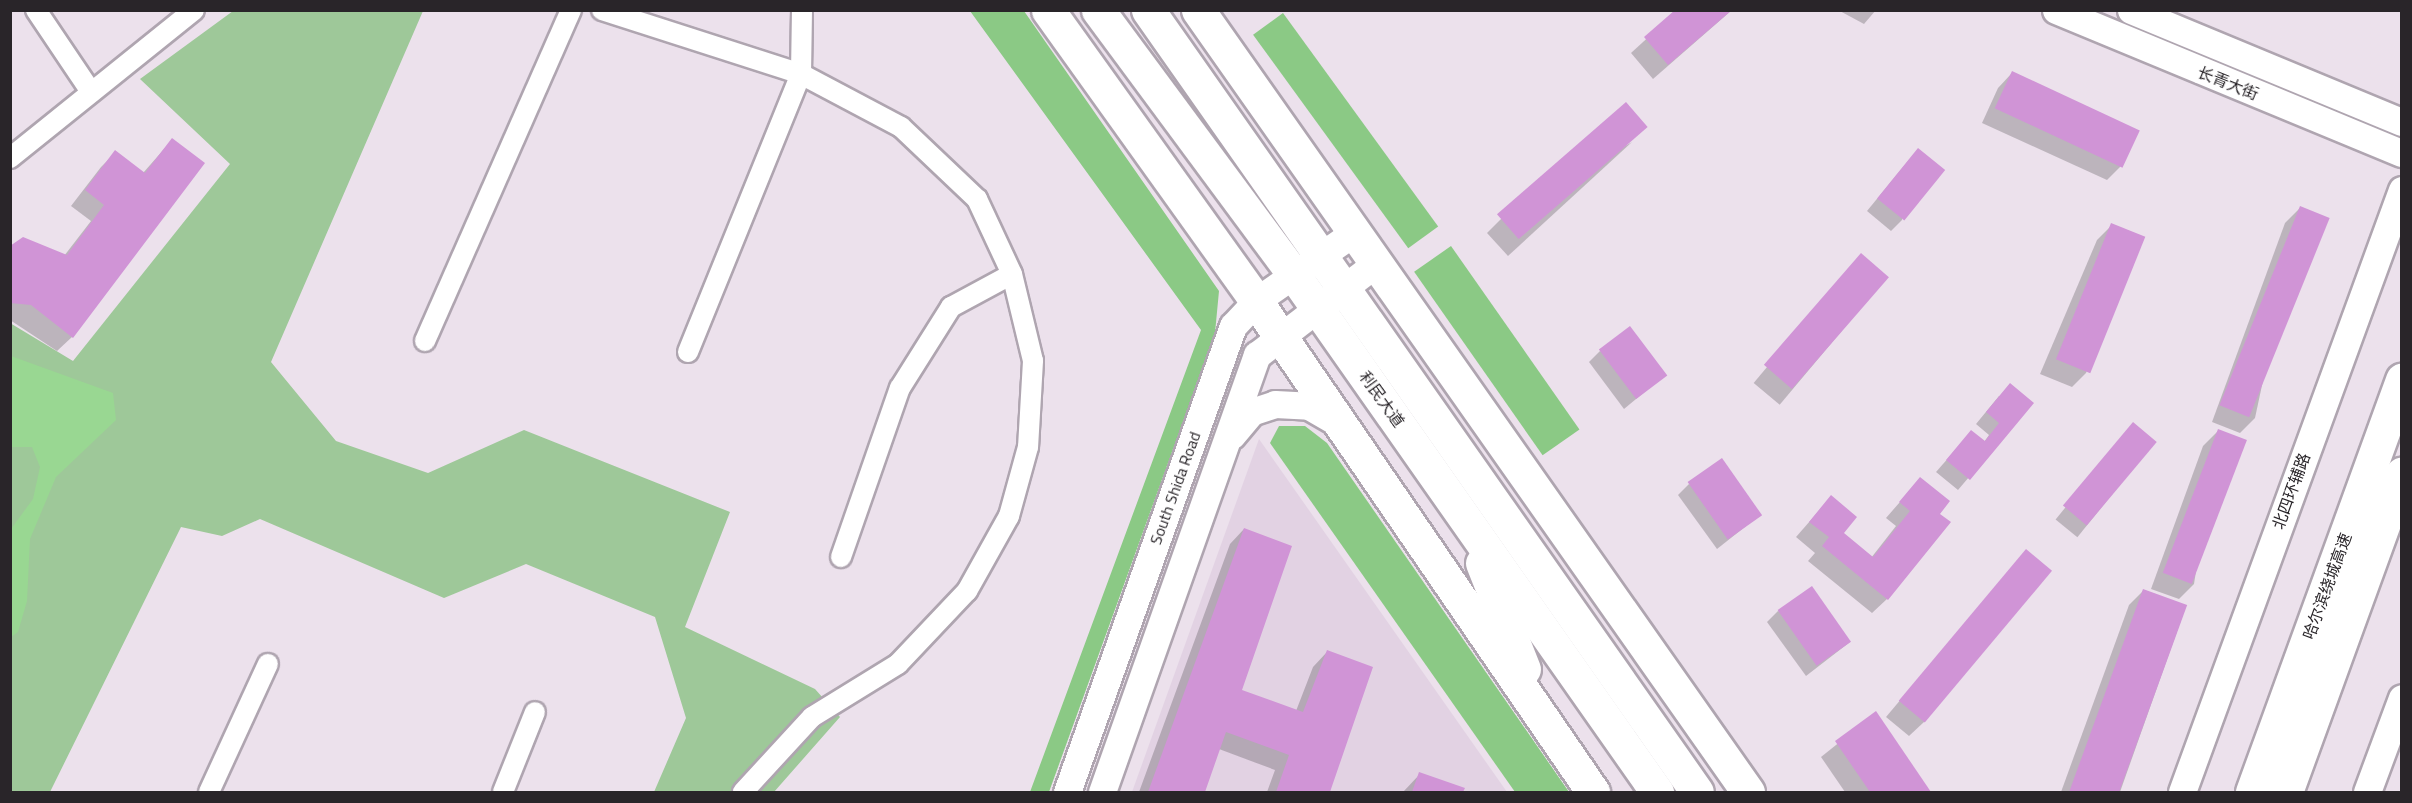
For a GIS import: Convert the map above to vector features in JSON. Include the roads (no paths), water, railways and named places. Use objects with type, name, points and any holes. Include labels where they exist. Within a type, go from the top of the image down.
[{"type":"highway","points":[[1048,10],[1279,335],[1593,792]]},
{"type":"highway","name":"利民大道","points":[[1098,10],[1294,275],[1657,792]]},
{"type":"highway","name":"利民大道","points":[[1148,10],[1697,792]]},
{"type":"highway","points":[[1198,10],[1374,265],[1748,792]]},
{"type":"highway","name":"哈尔滨绕城高速","points":[[2252,792],[2402,379]]},
{"type":"highway","name":"哈尔滨绕城高速","points":[[2286,792],[2402,473]]},
{"type":"highway","points":[[1537,494],[1612,670]]},
{"type":"highway","points":[[1460,509],[1546,725]]},
{"type":"main road","name":"长青大街","points":[[2056,10],[2402,153]]},
{"type":"main road","name":"长青大街","points":[[2130,10],[2402,122]]},
{"type":"main road","name":"北四环辅路","points":[[2182,792],[2402,190]]},
{"type":"main road","name":"South Shida Road","points":[[1067,792],[1233,326],[1256,302],[1353,233]]},
{"type":"main road","name":"South Shida Road","points":[[1102,792],[1257,355],[1279,335],[1374,265]]},
{"type":"main road","points":[[1224,446],[1241,420],[1275,404],[1309,406],[1341,425]]},
{"type":"main road","points":[[2367,792],[2402,698]]},
{"type":"street","points":[[36,10],[91,92]]},
{"type":"street","points":[[10,158],[194,10]]},
{"type":"street","points":[[425,341],[571,10]]},
{"type":"street","points":[[602,10],[801,74],[901,127],[977,200],[1012,274],[1033,361],[1028,447],[1009,516],[967,591],[898,664],[812,717],[743,792]]},
{"type":"street","points":[[688,352],[801,74],[802,10]]},
{"type":"street","points":[[841,556],[900,388],[951,307],[1012,274]]},
{"type":"street","points":[[209,792],[268,664]]},
{"type":"street","points":[[503,792],[535,712]]}]
